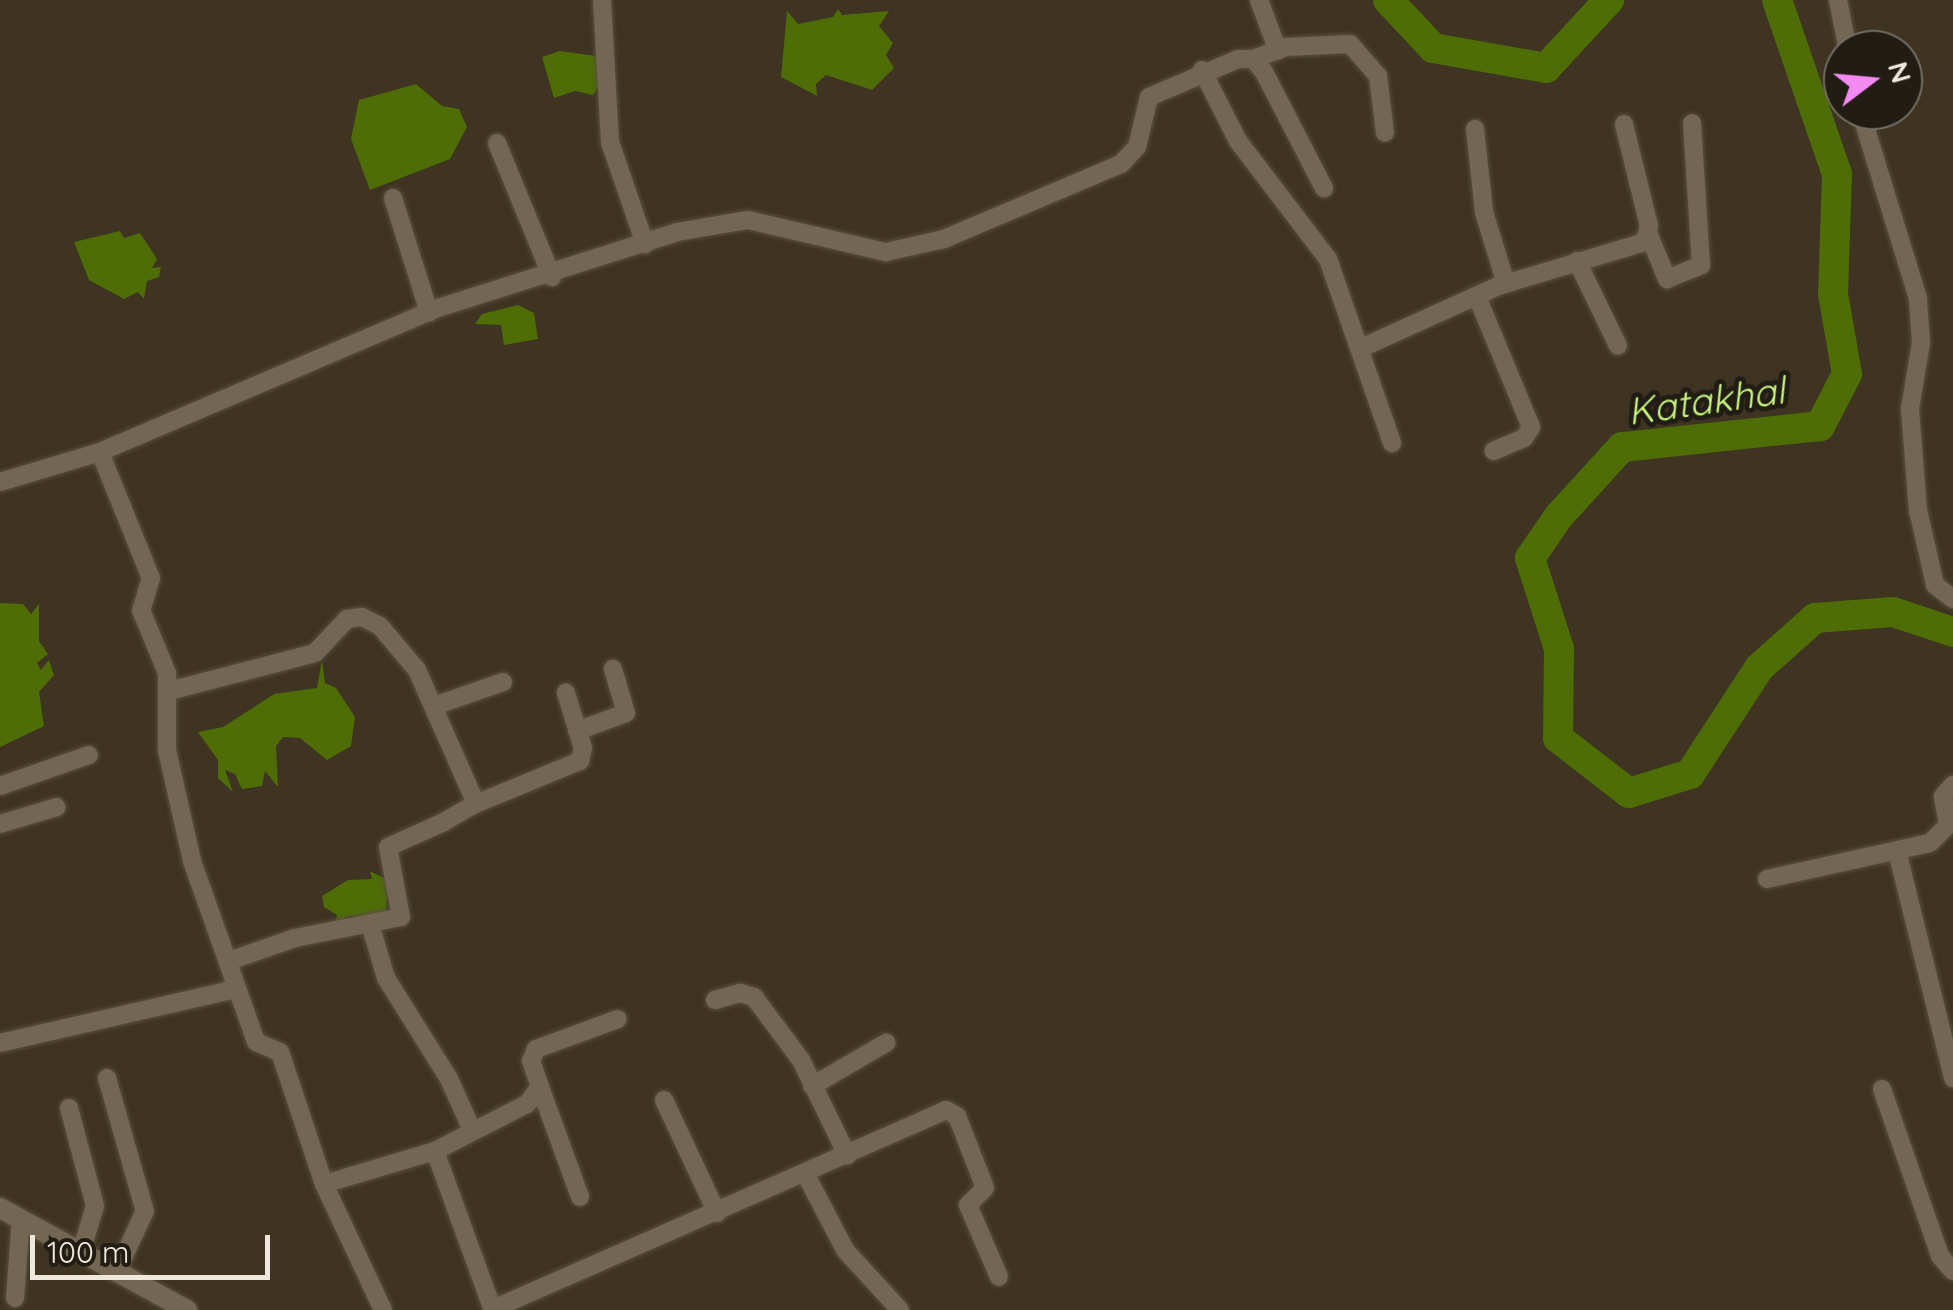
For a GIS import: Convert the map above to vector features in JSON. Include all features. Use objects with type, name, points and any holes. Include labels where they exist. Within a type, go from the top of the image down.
[{"type":"street","points":[[602,0],[610,142],[645,244]]},
{"type":"street","points":[[1258,0],[1278,51]]},
{"type":"street","points":[[1838,0],[1844,30]]},
{"type":"street","points":[[0,482],[100,452],[428,312],[552,277],[645,244],[736,220],[886,252],[944,239],[1121,164],[1137,146],[1149,97],[1202,70],[1278,51],[1350,44],[1378,76],[1384,134]]},
{"type":"street","points":[[1253,59],[1324,188]]},
{"type":"street","points":[[1202,70],[1238,140],[1313,232],[1361,348],[1392,443]]},
{"type":"street","points":[[1624,124],[1649,235],[1666,279],[1701,265],[1692,123]]},
{"type":"street","points":[[1475,129],[1484,212],[1506,284]]},
{"type":"street","points":[[1866,130],[1918,299],[1921,342],[1910,409],[1918,510],[1935,586],[1953,599]]},
{"type":"street","points":[[498,143],[552,277]]},
{"type":"street","points":[[393,198],[428,312]]},
{"type":"street","points":[[1361,348],[1478,300],[1506,284],[1639,246],[1649,235]]},
{"type":"street","points":[[1577,261],[1618,346]]},
{"type":"street","points":[[1478,300],[1530,427],[1524,438],[1494,451]]},
{"type":"street","points":[[100,452],[150,578],[141,610],[169,691],[166,738],[184,829],[236,989],[258,1046],[280,1052],[324,1184],[383,1310]]},
{"type":"street","points":[[169,691],[315,653],[346,619],[362,617],[405,656],[438,706],[472,805]]},
{"type":"street","points":[[578,731],[626,712],[613,668]]},
{"type":"street","points":[[438,706],[503,682]]},
{"type":"street","points":[[230,961],[295,938],[401,917],[404,910],[388,847],[472,805],[580,761],[578,731],[566,693]]},
{"type":"street","points":[[0,786],[89,756]]},
{"type":"street","points":[[1767,879],[1898,854],[1942,834],[1948,825],[1943,796],[1953,785]]},
{"type":"street","points":[[0,824],[57,807]]},
{"type":"street","points":[[1898,854],[1953,1078]]},
{"type":"street","points":[[370,924],[386,978],[449,1078],[472,1130]]},
{"type":"street","points":[[0,1043],[236,989]]},
{"type":"street","points":[[715,1000],[740,992],[754,997],[812,1086],[847,1155]]},
{"type":"street","points":[[580,1197],[531,1061],[536,1049],[618,1019]]},
{"type":"street","points":[[812,1086],[886,1043]]},
{"type":"street","points":[[106,1078],[146,1210],[135,1241],[117,1271]]},
{"type":"street","points":[[324,1184],[436,1151],[527,1104],[540,1087]]},
{"type":"street","points":[[1882,1089],[1940,1256],[1953,1272]]},
{"type":"street","points":[[664,1100],[717,1212]]},
{"type":"street","points":[[69,1108],[87,1234],[117,1271],[188,1310]]},
{"type":"street","points":[[436,1151],[493,1310],[952,1111],[985,1188],[968,1205],[999,1277]]},
{"type":"street","points":[[806,1173],[845,1250],[900,1310]]},
{"type":"street","points":[[0,1208],[20,1219],[87,1234]]},
{"type":"street","points":[[15,1298],[20,1219]]},
{"type":"shaded area","points":[[838,9],[842,15],[889,11],[879,26],[893,43],[886,55],[894,68],[872,90],[826,75],[816,84],[817,96],[781,77],[787,11],[798,24],[833,17]]},
{"type":"shaded area","points":[[560,51],[603,57],[606,76],[593,95],[575,91],[554,98],[542,57]]},
{"type":"shaded area","points":[[416,84],[442,106],[459,109],[467,127],[450,159],[370,190],[351,139],[359,100]]},
{"type":"shaded area","points":[[120,231],[124,238],[140,233],[157,259],[152,268],[161,267],[159,277],[147,281],[144,299],[138,292],[124,299],[89,280],[74,242]]},
{"type":"shaded area","points":[[518,305],[534,313],[538,339],[504,345],[501,325],[475,324],[482,314]]},
{"type":"shaded area","points":[[0,603],[23,604],[31,614],[39,604],[39,641],[48,654],[37,663],[41,670],[49,660],[54,675],[39,692],[44,726],[0,747]]},
{"type":"shaded area","points":[[322,660],[325,683],[336,688],[355,717],[351,746],[327,760],[300,738],[283,737],[276,746],[278,787],[265,771],[262,786],[242,789],[235,774],[225,770],[233,792],[218,778],[218,760],[198,732],[223,727],[274,694],[317,688]]},
{"type":"shaded area","points":[[370,871],[388,880],[386,915],[349,916],[335,925],[337,915],[324,907],[322,896],[348,880],[372,879]]},
{"type":"waterway","name":"Katakhal","points":[[1388,0],[1433,48],[1546,68],[1609,0]]},
{"type":"waterway","name":"Katakhal","points":[[1777,0],[1837,174],[1833,294],[1847,374],[1820,426],[1622,447],[1559,516],[1530,558],[1559,649],[1558,738],[1629,793],[1690,774],[1759,668],[1815,618],[1893,612],[1953,632]]}]
